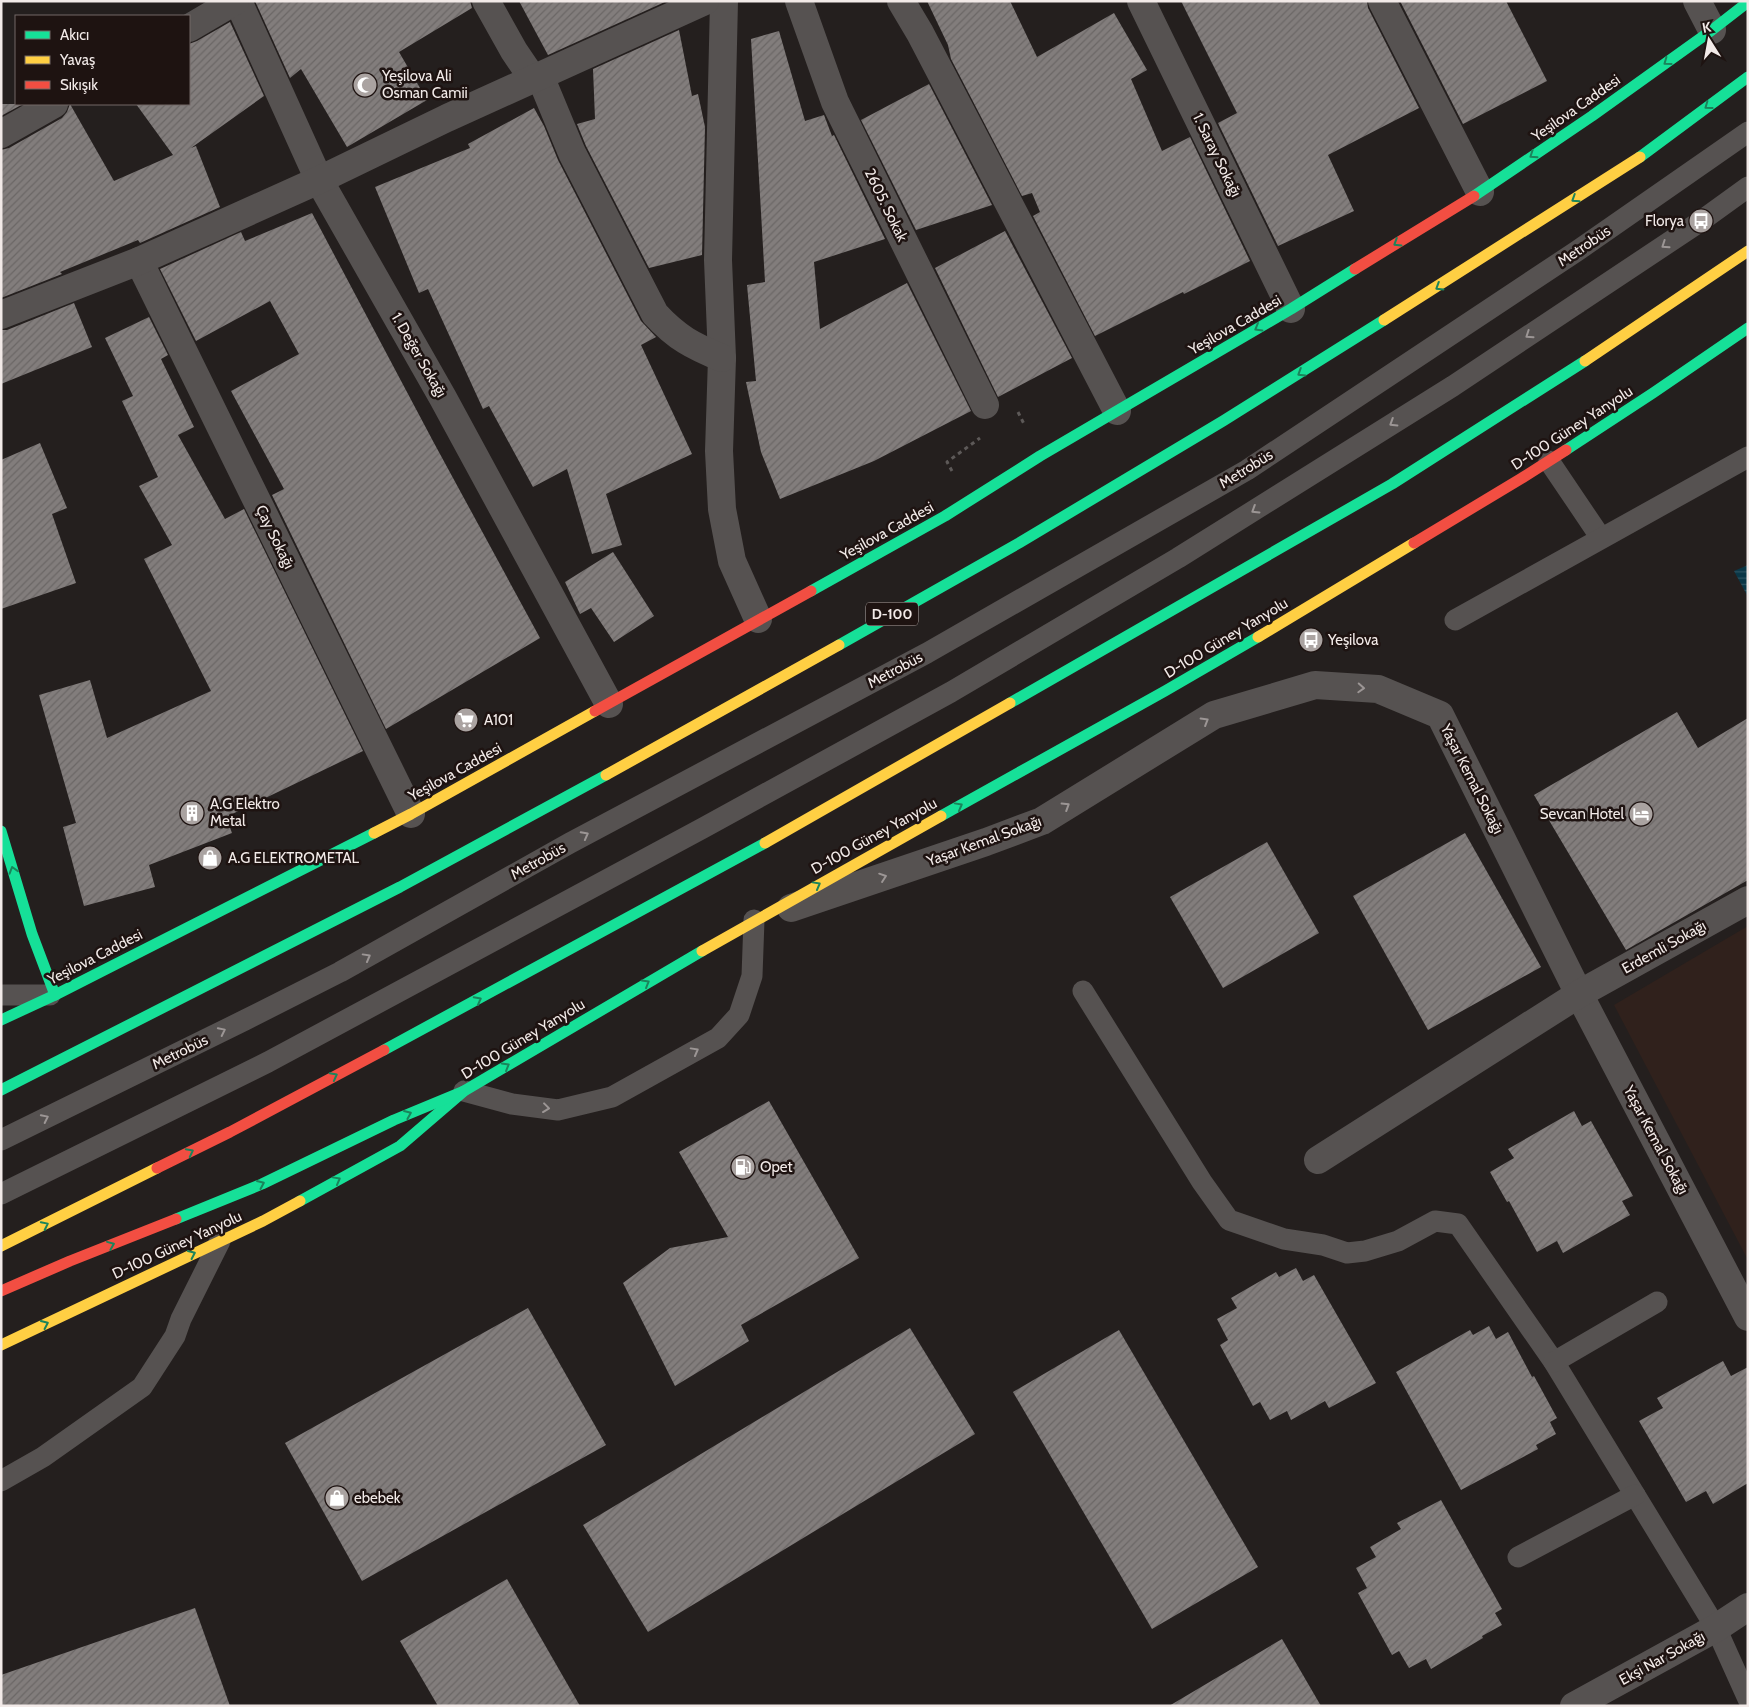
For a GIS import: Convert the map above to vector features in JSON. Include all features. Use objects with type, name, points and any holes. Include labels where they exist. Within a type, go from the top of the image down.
[{"type":"main road","name":"Yeşilova Caddesi","points":[[1,1020],[55,995],[410,814],[945,516],[1040,456],[1291,309],[1480,192],[1592,116],[1748,2]]},
{"type":"main road","name":"D-100","points":[[1,1090],[400,887],[672,738],[1019,543],[1256,401],[1479,262],[1641,156],[1748,77]]},
{"type":"main road","points":[[1,1246],[239,1127],[744,855],[1392,484],[1596,354],[1748,251]]},
{"type":"main road","name":"D-100 Güney Yanyolu","points":[[1,1345],[263,1221],[400,1146],[464,1090],[754,920],[1165,691],[1549,461],[1653,394],[1748,328]]},
{"type":"main road","points":[[1,831],[32,934],[55,995]]},
{"type":"main road","points":[[1,873],[32,934]]},
{"type":"main road","points":[[1,1291],[70,1261],[262,1184],[394,1120],[464,1090]]},
{"type":"street","points":[[190,27],[236,1]]},
{"type":"street","name":"1. Değer Sokağı","points":[[236,1],[319,180],[443,398],[609,704]]},
{"type":"street","points":[[486,1],[514,51],[537,77],[572,154],[655,314],[670,330],[690,344],[722,358]]},
{"type":"street","points":[[1,315],[139,261],[319,180],[447,118],[705,1]]},
{"type":"street","points":[[724,1],[718,260],[722,358],[719,450],[722,509],[732,561],[758,619]]},
{"type":"street","name":"2605. Sokak","points":[[799,1],[835,102],[985,405]]},
{"type":"street","points":[[901,1],[1117,411]]},
{"type":"street","name":"1. Saray Sokağı","points":[[1141,1],[1291,309]]},
{"type":"street","points":[[1382,1],[1480,192]]},
{"type":"street","points":[[1697,1],[1712,30]]},
{"type":"street","points":[[1,134],[52,105]]},
{"type":"street","name":"Çay Sokağı","points":[[139,261],[410,814]]},
{"type":"street","name":"Yaşar Kemal Sokağı","points":[[754,920],[986,842],[1042,821],[1214,715],[1315,685],[1378,689],[1440,714],[1579,994],[1748,1316]]},
{"type":"street","name":"Erdemli Sokağı","points":[[1318,1160],[1579,994],[1748,900]]},
{"type":"street","name":"Ekşi Nar Sokağı","points":[[1574,1706],[1716,1628],[1748,1607]]},
{"type":"lane","name":"Metrobüs","points":[[1,1140],[340,972],[570,843],[927,653],[1238,475],[1577,251],[1748,132]]},
{"type":"lane","points":[[1,1194],[268,1062],[694,833],[951,692],[1178,558],[1445,391],[1709,216],[1748,187]]},
{"type":"lane","points":[[1455,620],[1748,457]]},
{"type":"lane","points":[[1549,461],[1601,538]]},
{"type":"lane","points":[[464,1090],[512,1104],[558,1110],[612,1097],[718,1038],[739,1014],[752,976],[754,920]]},
{"type":"lane","points":[[1083,991],[1202,1182],[1229,1220],[1284,1239],[1323,1245],[1347,1254],[1365,1251],[1398,1241],[1435,1221],[1458,1224],[1554,1362],[1716,1628],[1748,1699]]},
{"type":"lane","points":[[1,995],[55,995]]},
{"type":"lane","points":[[1,1481],[43,1457],[142,1387],[175,1336],[181,1319],[220,1241]]},
{"type":"lane","points":[[1554,1362],[1657,1302]]},
{"type":"lane","points":[[1518,1557],[1635,1495]]},
{"type":"path","points":[[985,405],[998,410],[1017,411],[1040,456]]},
{"type":"shaded area","points":[[1748,926],[1748,1260],[1614,1005]]},
{"type":"water","points":[[1748,565],[1748,597],[1734,571]]},
{"type":"building","points":[[255,1],[470,1],[472,8],[399,52],[427,100],[347,147],[301,69],[290,78]]},
{"type":"building","points":[[519,1],[667,1],[548,55]]},
{"type":"building","points":[[927,1],[1010,1],[1037,57],[1114,13],[1147,70],[1131,79],[1162,151],[1190,137],[1250,261],[1095,336],[1033,216],[1040,212],[1032,193],[1022,196],[951,59],[948,45]]},
{"type":"building","points":[[1181,1],[1367,1],[1368,8],[1419,108],[1328,155],[1354,211],[1278,246],[1218,123],[1237,113]]},
{"type":"building","points":[[1400,1],[1506,1],[1547,81],[1463,124]]},
{"type":"building","points":[[230,22],[264,96],[191,148],[196,146],[220,207],[140,243],[138,240],[60,272],[62,274],[1,298],[1,150],[9,148],[62,118],[71,105],[114,181],[173,155],[137,105],[190,105],[190,44]]},
{"type":"building","points":[[679,30],[692,96],[698,94],[705,127],[702,255],[649,268],[586,146],[577,124],[595,119],[593,69]]},
{"type":"building","points":[[779,31],[805,121],[824,115],[832,136],[834,135],[885,239],[814,262],[820,329],[907,283],[971,411],[874,461],[780,499],[761,452],[746,382],[756,381],[747,285],[765,282],[751,39]]},
{"type":"building","points":[[929,84],[992,205],[916,230],[861,120]]},
{"type":"building","points":[[1,104],[21,105],[1,116]]},
{"type":"building","points":[[534,108],[544,126],[558,160],[641,321],[656,337],[641,345],[692,454],[606,494],[622,545],[592,554],[567,469],[533,487],[489,406],[483,409],[428,289],[419,293],[375,187],[470,148],[468,144]]},
{"type":"building","points":[[312,213],[540,638],[386,729],[272,495],[284,489],[231,391],[299,354],[270,301],[196,341],[160,269],[241,232],[245,241]]},
{"type":"building","points":[[1005,231],[1072,358],[998,397],[935,268]]},
{"type":"building","points":[[74,303],[92,347],[1,384],[1,330],[7,330]]},
{"type":"building","points":[[149,317],[168,355],[161,359],[194,427],[178,435],[225,519],[244,509],[363,751],[226,817],[232,833],[149,865],[155,887],[84,906],[63,827],[76,823],[39,695],[90,680],[107,738],[211,691],[144,559],[172,545],[139,486],[158,477],[122,401],[133,396],[105,338]]},
{"type":"building","points":[[40,443],[67,508],[52,514],[76,583],[1,609],[1,460]]},
{"type":"building","points":[[613,552],[654,616],[614,642],[591,608],[580,614],[565,582]]},
{"type":"building","name":"Sevcan Hotel","points":[[1677,712],[1698,748],[1748,718],[1748,880],[1626,950],[1534,795]]},
{"type":"building","points":[[1465,833],[1541,967],[1428,1030],[1353,896]]},
{"type":"building","points":[[1267,842],[1319,933],[1223,988],[1170,897]]},
{"type":"building","points":[[769,1101],[859,1258],[741,1325],[749,1341],[675,1386],[623,1283],[670,1248],[728,1237],[679,1152]]},
{"type":"building","points":[[1574,1111],[1582,1126],[1591,1121],[1633,1196],[1622,1201],[1630,1215],[1563,1253],[1557,1241],[1537,1252],[1509,1201],[1507,1202],[1490,1172],[1514,1158],[1508,1149]]},
{"type":"building","points":[[1296,1268],[1303,1281],[1314,1275],[1376,1383],[1329,1408],[1325,1401],[1291,1420],[1287,1411],[1270,1420],[1260,1402],[1253,1406],[1220,1345],[1228,1340],[1217,1319],[1237,1308],[1231,1298],[1276,1272],[1279,1277]]},
{"type":"building","points":[[528,1308],[606,1445],[362,1581],[285,1443]]},
{"type":"building","points":[[1489,1326],[1496,1339],[1508,1332],[1557,1418],[1550,1422],[1556,1434],[1536,1445],[1538,1449],[1461,1490],[1396,1372],[1470,1330],[1473,1335]]},
{"type":"building","points":[[910,1328],[975,1434],[648,1632],[583,1525]]},
{"type":"building","points":[[1119,1330],[1258,1567],[1152,1629],[1013,1392]]},
{"type":"building","points":[[1723,1361],[1731,1376],[1748,1367],[1748,1483],[1713,1504],[1706,1491],[1686,1502],[1639,1421],[1663,1408],[1657,1398]]},
{"type":"building","points":[[1441,1500],[1502,1609],[1495,1613],[1502,1625],[1431,1669],[1426,1659],[1409,1668],[1399,1651],[1392,1655],[1358,1593],[1367,1588],[1356,1568],[1376,1557],[1370,1547],[1401,1529],[1397,1523]]},
{"type":"building","points":[[507,1579],[580,1706],[438,1706],[400,1641]]},
{"type":"building","points":[[195,1608],[230,1706],[1,1706],[1,1675]]},
{"type":"building","points":[[1282,1639],[1321,1706],[1169,1706]]},
{"type":"traffic: fast","points":[[1474,196],[1592,116],[1748,2]]},
{"type":"traffic: fast","points":[[1640,157],[1748,77]]},
{"type":"traffic: fast","points":[[811,591],[945,516],[1040,456],[1291,309],[1355,269]]},
{"type":"traffic: fast","points":[[839,645],[1019,543],[1223,421],[1384,320]]},
{"type":"traffic: fast","points":[[1566,450],[1748,328]]},
{"type":"traffic: fast","points":[[1010,703],[1392,484],[1585,361]]},
{"type":"traffic: fast","points":[[941,816],[1258,637]]},
{"type":"traffic: fast","points":[[1,1090],[400,887],[606,775]]},
{"type":"traffic: fast","points":[[1,831],[32,934],[55,995]]},
{"type":"traffic: fast","points":[[1,1020],[55,995],[374,833]]},
{"type":"traffic: fast","points":[[384,1050],[765,843]]},
{"type":"traffic: fast","points":[[300,1201],[400,1146],[464,1091],[702,951]]},
{"type":"traffic: fast","points":[[176,1219],[262,1184],[394,1120],[464,1091]]},
{"type":"traffic: slow","points":[[1384,320],[1640,157]]},
{"type":"traffic: slow","points":[[1585,361],[1748,251]]},
{"type":"traffic: slow","points":[[1258,637],[1414,543]]},
{"type":"traffic: slow","points":[[606,775],[839,645]]},
{"type":"traffic: slow","points":[[765,843],[1010,703]]},
{"type":"traffic: slow","points":[[374,833],[595,711]]},
{"type":"traffic: slow","points":[[702,951],[941,816]]},
{"type":"traffic: slow","points":[[1,1246],[157,1168]]},
{"type":"traffic: slow","points":[[1,1345],[263,1221],[300,1201]]},
{"type":"traffic: jam","points":[[1355,269],[1474,196]]},
{"type":"traffic: jam","points":[[1414,543],[1566,450]]},
{"type":"traffic: jam","points":[[595,711],[811,591]]},
{"type":"traffic: jam","points":[[157,1168],[230,1132],[384,1050]]},
{"type":"traffic: jam","points":[[1,1291],[176,1219]]},
{"type":"place","name":"Yeşilova Ali Osman Camii","points":[[365,85]]},
{"type":"place","name":"Florya","points":[[1701,221]]},
{"type":"place","name":"Yeşilova","points":[[1311,640]]},
{"type":"place","name":"A101","points":[[466,720]]},
{"type":"place","name":"A.G Elektro Metal","points":[[192,813]]},
{"type":"place","name":"Sevcan Hotel","points":[[1641,814]]},
{"type":"place","name":"A.G ELEKTROMETAL","points":[[210,858]]},
{"type":"place","name":"Opet","points":[[743,1167]]},
{"type":"place","name":"ebebek","points":[[337,1498]]}]
